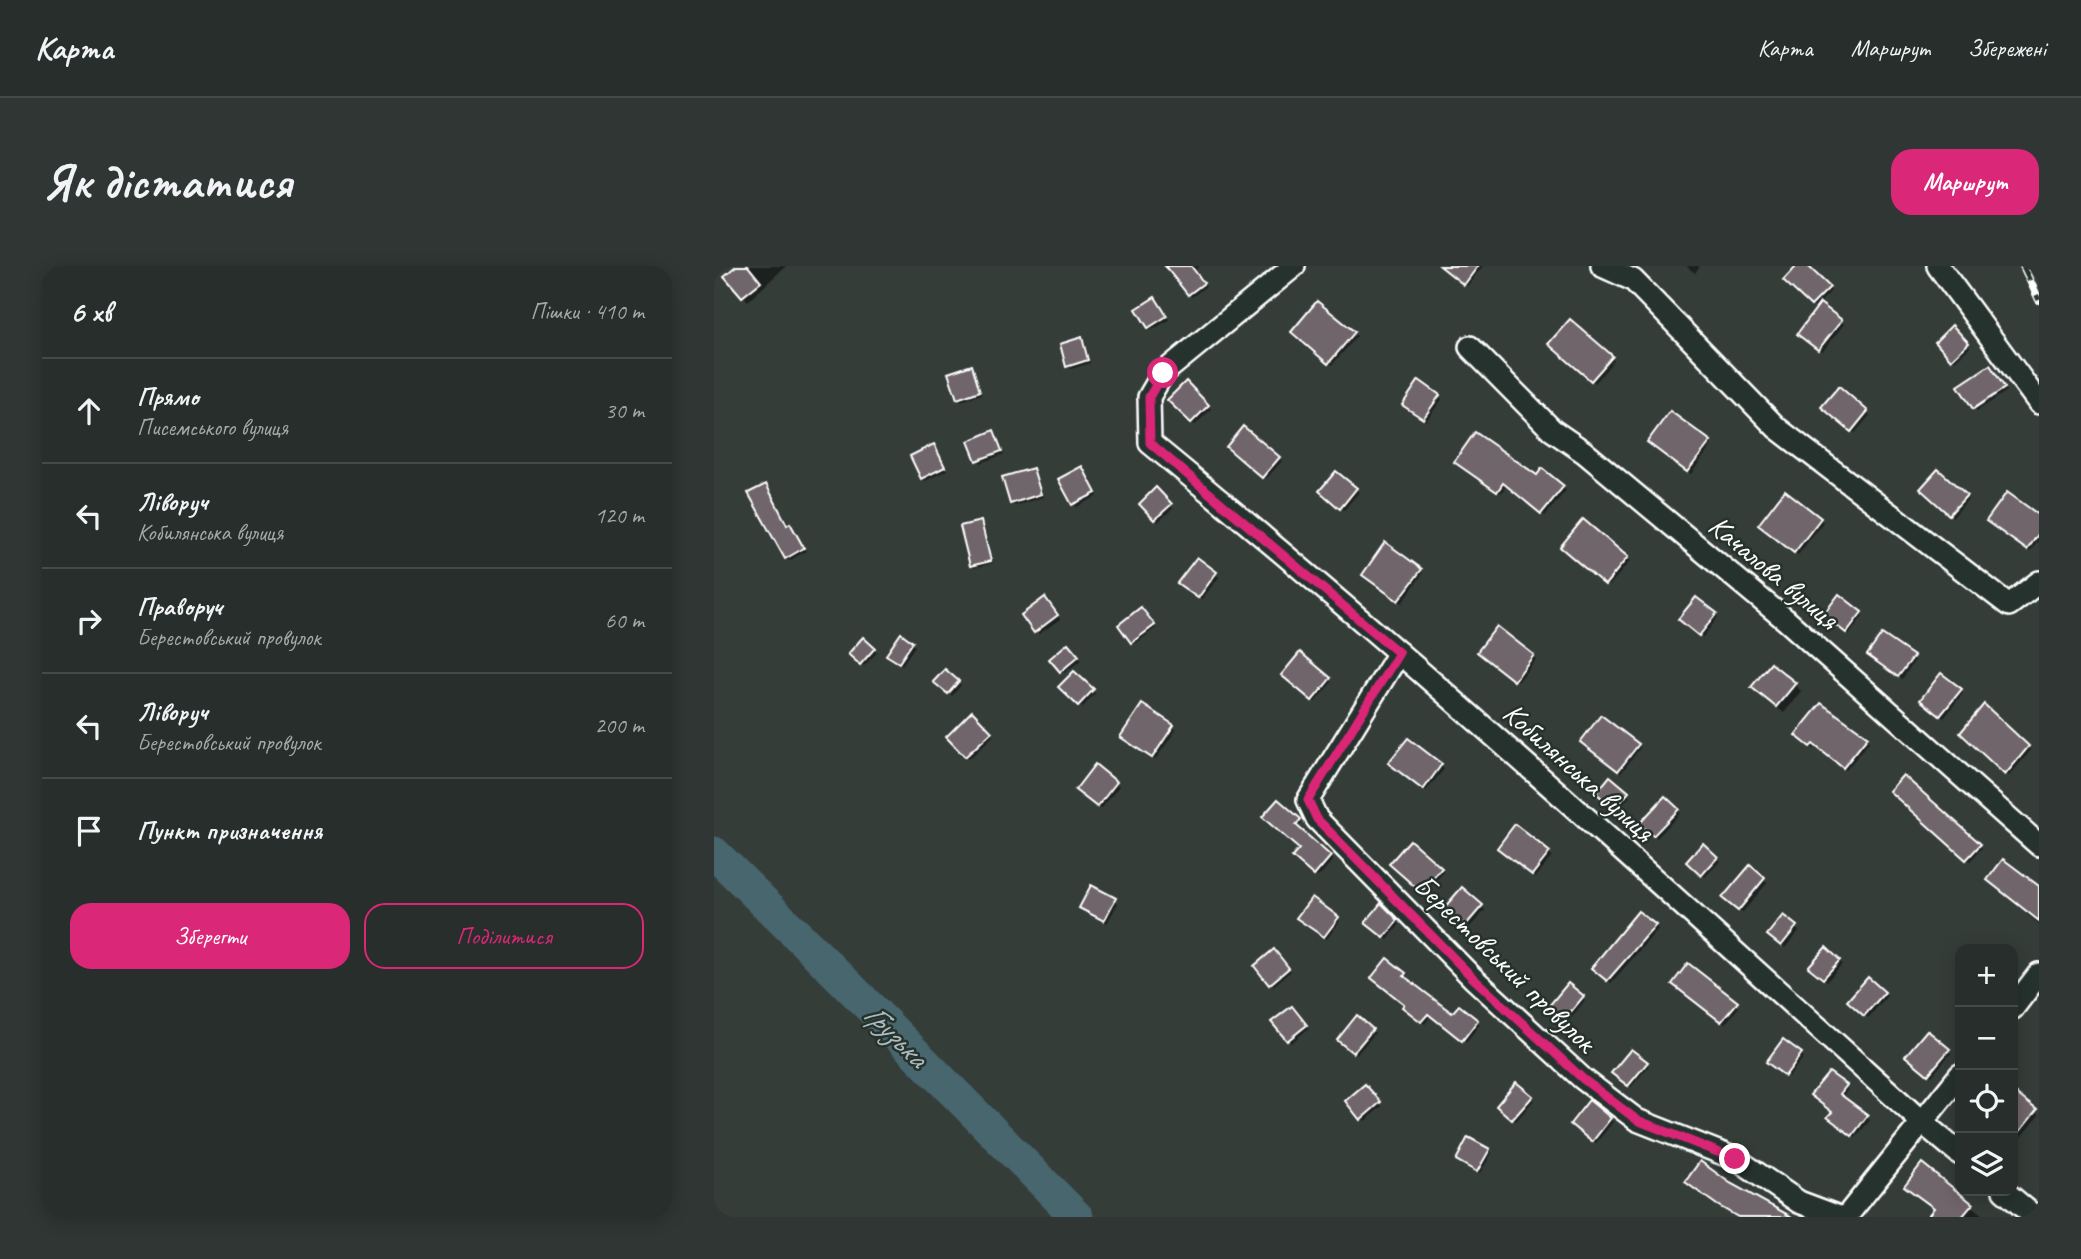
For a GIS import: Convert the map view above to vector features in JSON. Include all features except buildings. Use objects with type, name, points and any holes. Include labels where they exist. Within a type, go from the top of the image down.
[{"type":"street","name":"Кобилянська вулиця","points":[[1294,266],[1163,373],[1149,397],[1150,443],[1399,653],[1955,1150]]},
{"type":"street","points":[[1602,266],[1633,280],[1777,428],[2009,605],[2039,582]]},
{"type":"street","points":[[1938,266],[2039,403]]},
{"type":"street","name":"Качалова вулиця","points":[[1470,347],[1552,430],[1584,452],[1786,620],[2039,845]]},
{"type":"street","name":"Берестовський провулок","points":[[1399,653],[1308,800],[1317,819],[1473,978],[1583,1079],[1637,1120],[1735,1159],[1798,1202],[1839,1217]]},
{"type":"street","points":[[2014,1007],[2039,974]]},
{"type":"street","points":[[1846,1217],[1955,1082]]},
{"type":"street","points":[[2010,1196],[2035,1217]]},
{"type":"waterway","name":"Грузька","points":[[714,853],[1077,1217]]},
{"type":"railway","points":[[2023,266],[2039,300]]},
{"type":"route","points":[[1163,373],[1149,397],[1150,443],[1399,653],[1308,800],[1317,819],[1473,978],[1583,1079],[1637,1120],[1735,1159]]}]
